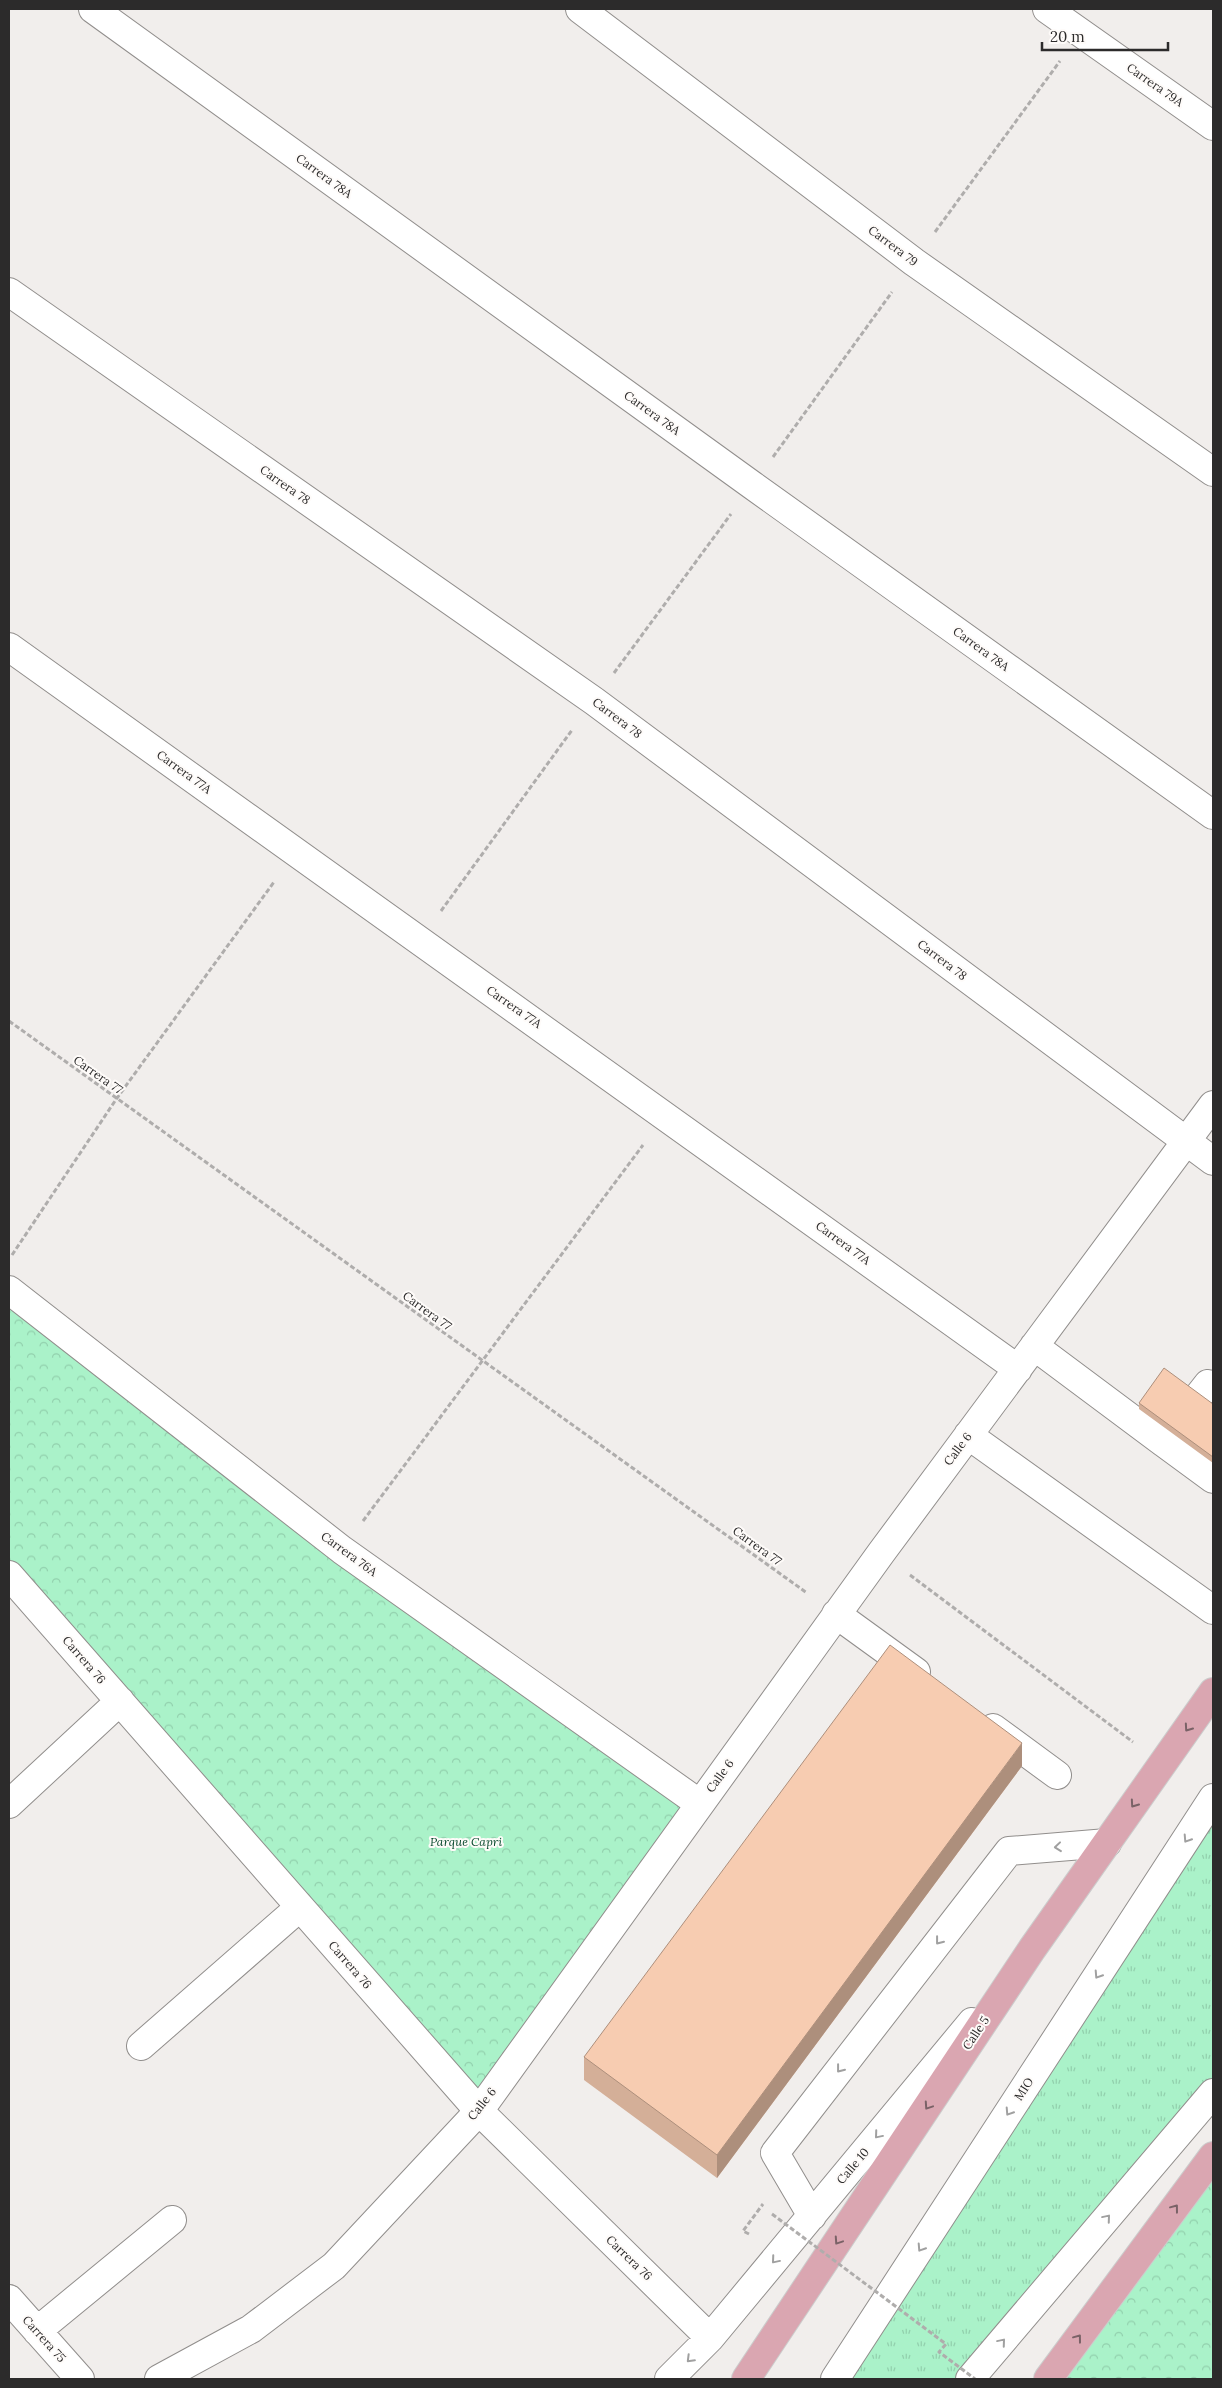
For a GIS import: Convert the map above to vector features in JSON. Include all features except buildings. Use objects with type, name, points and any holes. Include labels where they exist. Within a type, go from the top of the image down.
[{"type":"main road","name":"Calle 5","points":[[746,2379],[1032,1949],[1213,1692]]},
{"type":"main road","points":[[1048,2379],[1213,2156]]},
{"type":"street","name":"Carrera 78A","points":[[93,9],[744,480],[1213,815]]},
{"type":"street","name":"Carrera 79","points":[[580,9],[914,262],[1213,472]]},
{"type":"street","name":"Carrera 79A","points":[[1048,9],[1213,126]]},
{"type":"street","name":"Carrera 78","points":[[9,292],[594,701],[1213,1161]]},
{"type":"street","name":"Carrera 77A","points":[[9,647],[1018,1369]]},
{"type":"street","name":"Calle 6","points":[[159,2379],[251,2329],[334,2266],[479,2111],[880,1553],[1213,1104]]},
{"type":"street","name":"Carrera 76A","points":[[9,1290],[342,1550],[700,1804]]},
{"type":"street","points":[[1034,1346],[1168,1438],[1213,1479]]},
{"type":"street","points":[[968,1435],[1213,1610]]},
{"type":"street","name":"Carrera 76","points":[[9,1575],[479,2111],[710,2338]]},
{"type":"street","points":[[836,1614],[938,1689]]},
{"type":"street","points":[[9,1804],[120,1701]]},
{"type":"street","points":[[970,1712],[1057,1774]]},
{"type":"street","name":"MIO","points":[[835,2379],[1213,1798]]},
{"type":"street","points":[[812,2216],[775,2152],[1009,1851],[1106,1843]]},
{"type":"street","points":[[141,2046],[300,1907]]},
{"type":"street","name":"Calle 10","points":[[670,2379],[710,2338],[1032,1949]]},
{"type":"street","points":[[970,2379],[1213,2093]]},
{"type":"street","points":[[37,2331],[172,2220]]},
{"type":"street","name":"Carrera 75","points":[[9,2299],[80,2379]]},
{"type":"path","points":[[9,1260],[117,1098],[296,852]]},
{"type":"path","name":"Carrera 77","points":[[9,1021],[836,1614]]},
{"type":"path","points":[[342,1550],[665,1115]]},
{"type":"path","points":[[880,1553],[1162,1764]]},
{"type":"path","points":[[772,2214],[946,2344],[939,2352],[975,2379]]},
{"type":"green space","name":"Parque Capri","points":[[9,1290],[700,1804],[479,2111],[9,1575]]},
{"type":"green space","points":[[1213,1798],[1213,2093],[970,2379],[835,2379]]},
{"type":"green space","points":[[1213,2156],[1213,2379],[1048,2379]]}]
